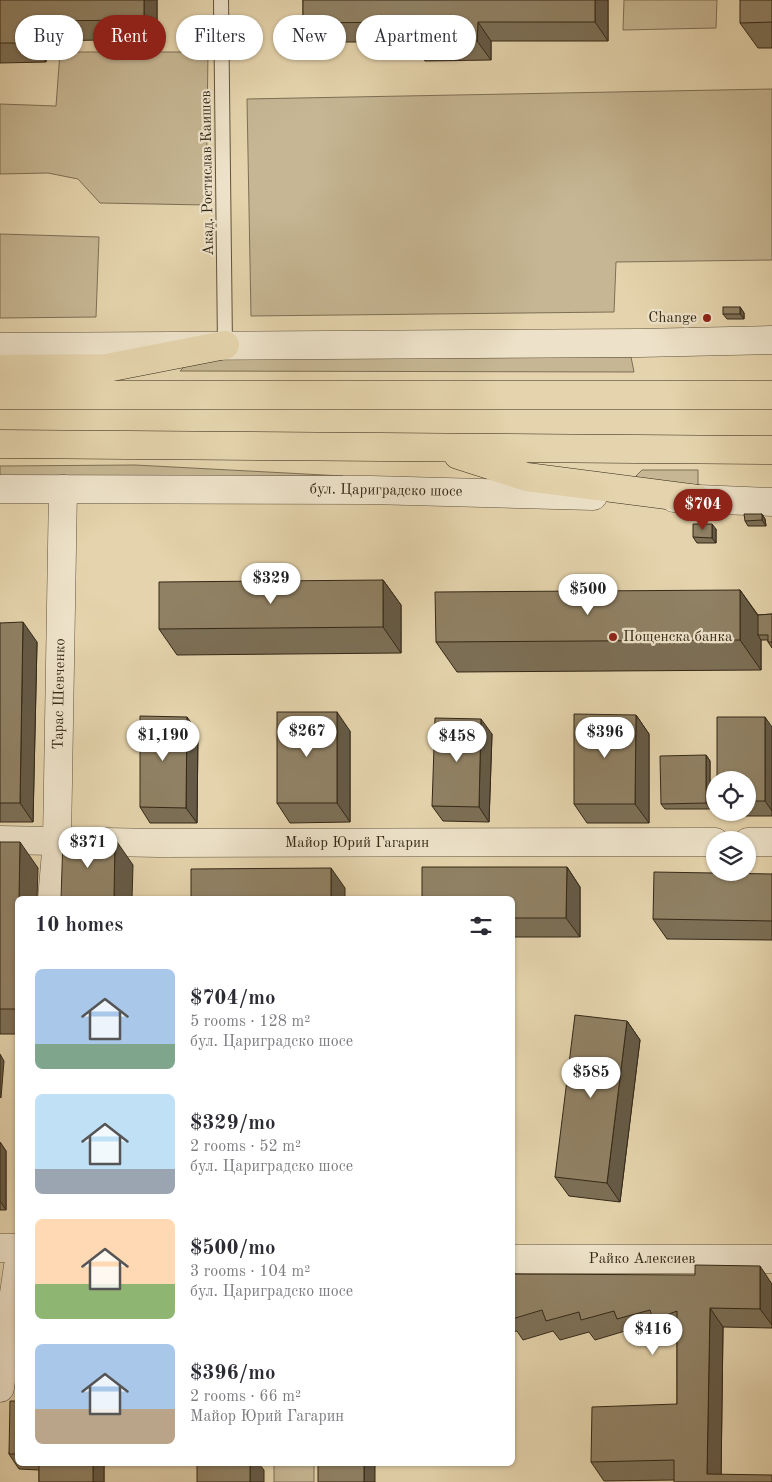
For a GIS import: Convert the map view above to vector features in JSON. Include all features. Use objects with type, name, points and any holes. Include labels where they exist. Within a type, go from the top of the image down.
[{"type":"highway","points":[[0,369],[107,368],[225,345]]},
{"type":"highway","points":[[0,395],[772,396]]},
{"type":"highway","points":[[0,444],[772,450]]},
{"type":"highway","points":[[433,447],[527,478],[697,498]]},
{"type":"street","points":[[0,346],[640,343],[772,340]]},
{"type":"street","name":"бул. Цариградско шосе","points":[[0,489],[371,490],[697,498],[772,502]]},
{"type":"street","name":"Тарас Шевченко","points":[[52,896],[57,841],[63,489]]},
{"type":"street","name":"Майор Юрий Гагарин","points":[[0,840],[158,843],[706,842]]},
{"type":"street","points":[[756,842],[772,842]]},
{"type":"street","points":[[0,1248],[15,1248]]},
{"type":"street","name":"Райко Алексиев","points":[[515,1260],[772,1259]]},
{"type":"street","points":[[0,1388],[6,1300],[15,1274]]},
{"type":"lane","name":"Акад. Ростислав Каишев","points":[[221,0],[225,345]]},
{"type":"shaded area","points":[[624,0],[717,0],[716,28],[623,30]]},
{"type":"shaded area","points":[[83,52],[93,52],[93,60],[166,60],[166,52],[176,52],[176,60],[208,60],[206,205],[100,203],[78,179],[48,173],[0,174],[0,104],[56,106],[59,60],[83,60]]},
{"type":"shaded area","points":[[772,89],[772,260],[616,262],[614,312],[251,316],[247,99]]},
{"type":"shaded area","points":[[0,234],[99,237],[96,317],[0,318]]},
{"type":"shaded area","points":[[631,357],[634,372],[180,371],[185,366],[209,359]]},
{"type":"shaded area","points":[[135,465],[343,476],[0,477],[0,466]]},
{"type":"shaded area","points":[[642,470],[698,470],[698,485],[642,483],[638,481],[636,476]]},
{"type":"shaded area","points":[[274,1466],[314,1466],[314,1482],[274,1482]]},
{"type":"building","points":[[0,0],[144,0],[144,15],[93,15],[93,20],[83,21],[83,15],[15,15],[15,43],[0,43]]},
{"type":"building","points":[[303,0],[595,0],[595,22],[478,22],[477,41],[476,15],[356,15],[356,23],[346,23],[346,15],[303,15]]},
{"type":"building","points":[[740,0],[772,0],[772,22],[740,23]]},
{"type":"building","points":[[723,307],[740,307],[740,314],[723,314]]},
{"type":"building","points":[[744,514],[762,514],[762,520],[745,521]]},
{"type":"building","points":[[693,524],[712,524],[712,538],[693,537]]},
{"type":"building","points":[[383,580],[383,627],[159,629],[159,582]]},
{"type":"building","points":[[740,590],[740,640],[436,642],[435,592]]},
{"type":"building","points":[[772,614],[772,642],[768,642],[768,635],[758,635],[758,615]]},
{"type":"building","points":[[23,622],[20,803],[0,803],[0,623]]},
{"type":"building","points":[[277,712],[337,712],[337,803],[277,803]]},
{"type":"building","points":[[574,714],[636,715],[635,804],[574,804]]},
{"type":"building","points":[[140,716],[187,717],[186,808],[140,807]]},
{"type":"building","points":[[717,717],[765,717],[765,801],[756,801],[756,771],[717,771]]},
{"type":"building","points":[[435,718],[481,719],[479,807],[432,806]]},
{"type":"building","points":[[706,755],[706,803],[661,804],[660,756]]},
{"type":"building","points":[[63,838],[115,839],[114,896],[61,896]]},
{"type":"building","points":[[0,842],[20,842],[19,896],[15,896],[15,1009],[0,1009]]},
{"type":"building","points":[[422,867],[567,867],[566,918],[515,918],[515,896],[422,896]]},
{"type":"building","points":[[331,868],[331,896],[191,896],[191,869]]},
{"type":"building","points":[[654,872],[706,873],[706,881],[756,881],[756,874],[772,874],[772,921],[653,919]]},
{"type":"building","points":[[575,1015],[627,1021],[607,1183],[555,1177]]},
{"type":"building","points":[[695,1265],[760,1266],[760,1309],[710,1308],[707,1474],[772,1475],[772,1482],[674,1482],[674,1460],[591,1462],[592,1407],[677,1404],[677,1311],[653,1320],[650,1310],[617,1319],[614,1311],[581,1320],[579,1312],[546,1321],[542,1310],[515,1318],[515,1274],[695,1275]]},
{"type":"building","points":[[10,1401],[15,1401],[15,1454],[9,1454]]},
{"type":"building","points":[[39,1466],[93,1466],[93,1482],[39,1482]]},
{"type":"building","points":[[197,1466],[250,1466],[250,1482],[197,1482]]},
{"type":"building","points":[[318,1466],[364,1466],[364,1482],[318,1482]]},
{"type":"place","name":"Change","points":[[707,318]]},
{"type":"place","name":"Пощенска банка","points":[[613,637]]}]
